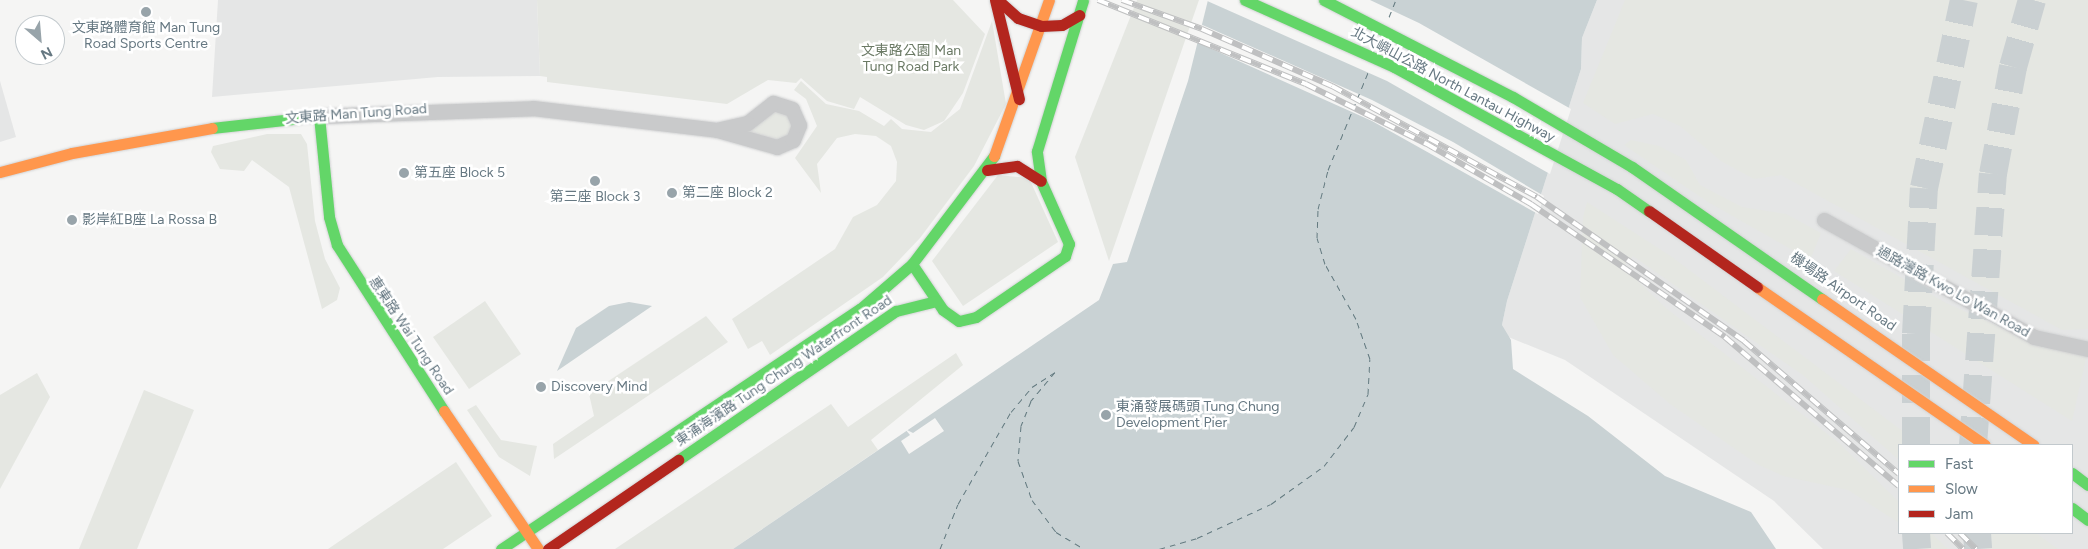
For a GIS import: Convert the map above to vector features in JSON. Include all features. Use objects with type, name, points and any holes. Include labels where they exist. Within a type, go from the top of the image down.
[{"type":"main road","points":[[996,0],[1018,18],[1041,26],[1062,25],[1079,15]]},
{"type":"main road","points":[[996,0],[1019,99]]},
{"type":"main road","name":"東涌海濱路 Tung Chung Waterfront Road","points":[[501,549],[860,309],[912,264],[987,170],[1019,99],[1049,0]]},
{"type":"main road","name":"北大嶼山公路 North Lantau Highway","points":[[1245,0],[1394,67],[1617,189],[1984,444]]},
{"type":"main road","name":"北大嶼山公路 North Lantau Highway","points":[[1324,0],[1512,97],[1632,167]]},
{"type":"main road","points":[[912,264],[936,301],[953,319],[968,320],[1065,256],[1069,244],[1041,181],[1038,141],[1063,76],[1083,1]]},
{"type":"main road","name":"文東路 Man Tung Road","points":[[0,172],[72,152],[194,130],[319,116]]},
{"type":"main road","name":"惠東路 Wai Tung Road","points":[[319,116],[329,217],[338,245],[384,322],[538,549]]},
{"type":"main road","points":[[987,170],[1017,166],[1041,181]]},
{"type":"main road","name":"機場路 Airport Road","points":[[1632,167],[2033,444]]},
{"type":"main road","name":"東涌海濱路 Tung Chung Waterfront Road","points":[[548,549],[896,311],[936,301]]},
{"type":"main road","points":[[2074,475],[2088,483]]},
{"type":"main road","points":[[2073,509],[2088,520]]},
{"type":"street","name":"文東路 Man Tung Road","points":[[319,116],[533,108],[717,130],[777,147],[793,140],[799,125],[792,109],[773,103],[747,122],[717,130]]},
{"type":"street","name":"過路灣路 Kwo Lo Wan Road","points":[[1824,220],[2034,337],[2088,349]]},
{"type":"shaded area","points":[[218,0],[537,0],[540,76],[438,77],[212,97]]},
{"type":"shaded area","points":[[1208,0],[1597,0],[1582,38],[1581,69],[1507,301],[1502,325],[1511,340],[1513,369],[1588,416],[1665,476],[1751,512],[1776,549],[733,549],[1099,300],[1113,264],[1127,262],[1188,81]]},
{"type":"shaded area","points":[[1597,0],[2088,0],[2088,549],[1823,549],[1774,501],[1565,360],[1506,336],[1502,325],[1507,301],[1581,69],[1582,38]]},
{"type":"shaded area","points":[[0,81],[16,137],[0,142]]},
{"type":"shaded area","points":[[629,302],[652,306],[557,371],[576,328],[609,306]]},
{"type":"green space","name":"文東路公園 Man Tung Road Park","points":[[537,0],[953,0],[985,34],[963,93],[944,121],[924,130],[906,125],[860,97],[854,109],[827,101],[801,78],[796,83],[768,80],[727,104],[547,82],[547,77],[540,76]]},
{"type":"green space","points":[[1137,0],[1199,0],[1109,261],[1075,157]]},
{"type":"green space","points":[[1625,0],[2088,0],[2088,329],[2062,330],[1781,175],[1754,179],[1721,161],[1680,126],[1653,114],[1615,124],[1583,103]]},
{"type":"green space","points":[[992,21],[1006,104],[974,166],[920,238],[883,277],[770,355],[762,341],[748,349],[732,319],[835,249],[853,217],[877,205],[896,181],[897,162],[891,146],[876,136],[855,134],[837,138],[817,164],[821,193],[795,158],[817,126],[806,99],[794,90],[801,81],[826,104],[859,111],[884,126],[891,119],[902,129],[931,132],[960,109]]},
{"type":"green space","points":[[768,110],[787,110],[794,129],[779,142],[741,131]]},
{"type":"green space","points":[[267,134],[301,134],[307,144],[315,221],[325,259],[340,288],[337,300],[322,309],[289,187],[252,160],[244,171],[220,169],[211,152],[213,146]]},
{"type":"green space","points":[[1631,140],[1659,146],[1686,160],[1700,185],[1742,207],[1786,214],[1821,233],[1810,260],[1708,202],[1624,145]]},
{"type":"green space","points":[[998,175],[1029,178],[1058,242],[963,306],[932,261]]},
{"type":"green space","points":[[1587,202],[1672,257],[1920,444],[1898,444],[1898,459],[1804,376],[1633,256],[1623,267],[1666,308],[1839,443],[1898,501],[1898,522],[1848,490],[1783,476],[1757,464],[1670,404],[1613,355],[1580,297],[1583,217]]},
{"type":"green space","points":[[1851,249],[1946,303],[2043,346],[2087,354],[2072,421],[1834,271]]},
{"type":"green space","points":[[485,301],[521,354],[469,389],[433,337]]},
{"type":"green space","points":[[706,316],[728,342],[554,459],[553,444],[594,416],[589,394]]},
{"type":"green space","points":[[956,353],[963,365],[871,440],[878,450],[733,549],[615,549],[831,404],[848,427]]},
{"type":"green space","points":[[37,373],[50,397],[0,489],[0,395]]},
{"type":"green space","points":[[144,390],[194,410],[137,549],[79,549]]},
{"type":"green space","points":[[476,405],[501,440],[537,446],[530,476],[499,457],[467,410]]},
{"type":"green space","points":[[456,462],[492,516],[443,549],[328,549]]},
{"type":"green space","points":[[1910,534],[1932,534],[1948,549],[1926,549]]},
{"type":"green space","points":[[1973,534],[2037,534],[2058,549],[1987,549]]},
{"type":"pier","points":[[1205,0],[1370,0],[1419,23],[1571,109],[1550,174],[1387,81]]},
{"type":"pier","points":[[1198,23],[1372,100],[1453,142],[1544,196],[1538,214],[1372,121],[1194,41]]},
{"type":"pier","points":[[935,418],[944,431],[909,454],[901,441],[910,435],[905,429],[913,433]]},
{"type":"ferry route","points":[[1389,17],[1396,0]]},
{"type":"ferry route","points":[[1159,549],[1197,538],[1271,504],[1324,466],[1354,427],[1368,394],[1370,359],[1356,319],[1325,264],[1317,238],[1318,209],[1328,170],[1369,70]]},
{"type":"ferry route","points":[[940,549],[958,504],[1011,412],[1032,387],[1055,372],[1031,401],[1021,426],[1018,461],[1032,500],[1056,532],[1084,549]]},
{"type":"tunnel","points":[[1916,444],[1916,334],[1924,188],[1964,0]]},
{"type":"tunnel","points":[[1973,444],[1993,174],[2013,67],[2032,0]]},
{"type":"tunnel","points":[[1916,534],[1917,549]]},
{"type":"tunnel","points":[[1977,534],[1978,549]]},
{"type":"railway","points":[[1098,0],[1306,84],[1427,144],[1531,204],[1725,337],[1898,485]]},
{"type":"railway","points":[[1122,0],[1202,29],[1332,86],[1537,197],[1744,341],[1898,473]]},
{"type":"railway","points":[[1948,534],[1963,549]]},
{"type":"railway","points":[[1961,534],[1976,549]]},
{"type":"traffic: fast","points":[[1245,0],[1394,67],[1617,189],[1649,211]]},
{"type":"traffic: fast","points":[[1324,0],[1513,97],[1632,167],[1822,299]]},
{"type":"traffic: fast","points":[[912,264],[943,310],[959,321],[976,317],[1065,256],[1069,244],[1041,181],[1037,151],[1083,1]]},
{"type":"traffic: fast","points":[[212,128],[319,116],[329,217],[337,245],[444,411]]},
{"type":"traffic: fast","points":[[501,549],[860,309],[912,264],[994,156]]},
{"type":"traffic: fast","points":[[678,460],[896,311],[936,301]]},
{"type":"traffic: fast","points":[[2073,474],[2088,485]]},
{"type":"traffic: fast","points":[[2073,509],[2088,520]]},
{"type":"traffic: slow","points":[[994,156],[1049,0]]},
{"type":"traffic: slow","points":[[0,172],[72,153],[212,128]]},
{"type":"traffic: slow","points":[[1757,287],[1984,444]]},
{"type":"traffic: slow","points":[[1822,299],[2033,444]]},
{"type":"traffic: slow","points":[[444,411],[538,549]]},
{"type":"traffic: jam","points":[[995,0],[1019,99]]},
{"type":"traffic: jam","points":[[998,0],[1018,18],[1041,26],[1062,25],[1079,15]]},
{"type":"traffic: jam","points":[[987,170],[1017,166],[1041,181]]},
{"type":"traffic: jam","points":[[1649,211],[1757,287]]},
{"type":"traffic: jam","points":[[548,549],[678,460]]},
{"type":"place","name":"文東路體育館 Man Tung Road Sports Centre","points":[[146,12]]},
{"type":"place","name":"第五座 Block 5","points":[[404,173]]},
{"type":"place","name":"第三座 Block 3","points":[[595,181]]},
{"type":"place","name":"第二座 Block 2","points":[[672,193]]},
{"type":"place","name":"影岸紅B座 La Rossa B","points":[[72,220]]},
{"type":"place","name":"Discovery Mind","points":[[541,387]]},
{"type":"place","name":"東涌發展碼頭 Tung Chung Development Pier","points":[[1106,415]]}]
